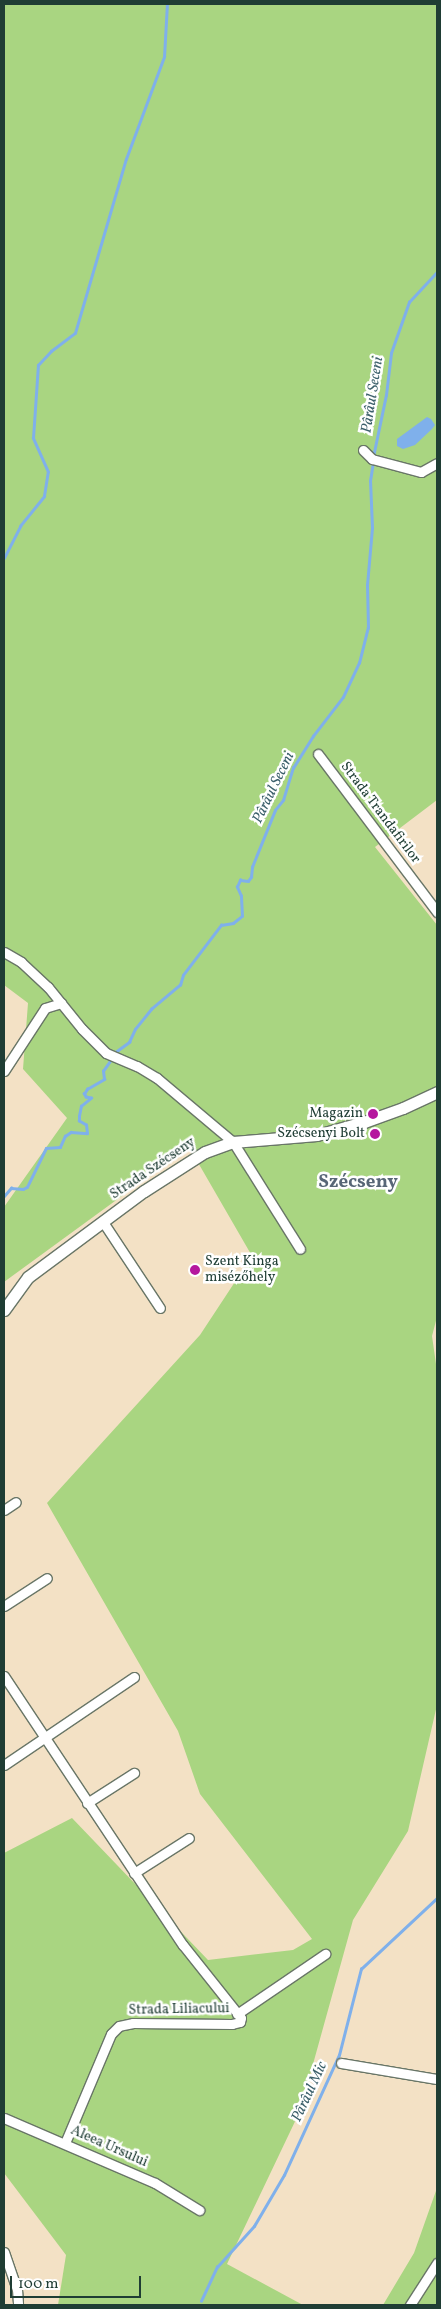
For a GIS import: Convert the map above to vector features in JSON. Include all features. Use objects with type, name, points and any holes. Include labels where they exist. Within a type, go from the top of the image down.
[{"type":"street","points":[[364,450],[374,459],[421,472],[437,463]]},
{"type":"street","name":"Strada Trandafirilor","points":[[318,754],[437,912]]},
{"type":"street","points":[[4,952],[31,971],[88,1035],[112,1056],[137,1066],[156,1078],[233,1142],[300,1249]]},
{"type":"street","points":[[4,1071],[45,1008],[61,1003]]},
{"type":"street","name":"Strada Szécseny","points":[[4,1310],[17,1289],[28,1277],[144,1191],[205,1152],[233,1142],[317,1135],[364,1122],[403,1108],[437,1092]]},
{"type":"street","points":[[104,1222],[160,1308]]},
{"type":"street","points":[[4,1510],[16,1502]]},
{"type":"street","points":[[4,1606],[47,1578]]},
{"type":"street","name":"Strada Liliacului","points":[[4,1676],[87,1804],[183,1945],[237,2014],[240,2022],[232,2024],[127,2023],[119,2026],[111,2034],[65,2143]]},
{"type":"street","points":[[4,1765],[134,1677]]},
{"type":"street","points":[[87,1804],[134,1773]]},
{"type":"street","points":[[134,1873],[189,1838]]},
{"type":"street","name":"Strada Liliacului","points":[[237,2014],[325,1954]]},
{"type":"street","points":[[341,2063],[437,2079]]},
{"type":"street","name":"Aleea Ursului","points":[[4,2118],[155,2183],[199,2210]]},
{"type":"street","points":[[4,2252],[17,2289],[18,2305]]},
{"type":"street","points":[[410,2305],[437,2263]]},
{"type":"green space","points":[[4,4],[437,4],[437,800],[375,847],[437,925],[437,1317],[432,1336],[437,1371],[437,1705],[408,1831],[353,1920],[300,2111],[227,2264],[303,2305],[58,2305],[66,2255],[4,2173],[4,1853],[72,1818],[208,1960],[293,1950],[312,1939],[200,1794],[178,1731],[47,1503],[200,1335],[252,1256],[189,1147],[4,1282],[4,1207],[67,1118],[23,1069],[28,1003],[4,985]]},
{"type":"green space","points":[[437,2188],[437,2305],[383,2305],[414,2253]]},
{"type":"water","points":[[427,417],[435,425],[432,429],[415,445],[403,449],[397,446],[397,439]]},
{"type":"waterway","points":[[4,558],[20,526],[44,496],[48,472],[33,438],[38,365],[51,351],[75,333],[126,159],[164,57],[167,4]]},
{"type":"waterway","name":"Pârâul Seceni","points":[[373,457],[386,395],[391,353],[409,302],[437,272]]},
{"type":"waterway","name":"Pârâul Seceni","points":[[114,1053],[129,1042],[135,1029],[151,1009],[180,985],[183,975],[221,925],[233,923],[242,916],[241,896],[237,887],[240,880],[248,881],[251,877],[252,867],[275,810],[283,800],[293,768],[313,736],[343,697],[359,663],[368,628],[367,585],[372,528],[370,481],[373,462]]},
{"type":"waterway","name":"Pârâul Seceni","points":[[4,1196],[11,1188],[23,1189],[27,1187],[46,1148],[60,1147],[65,1136],[71,1132],[87,1133],[86,1125],[79,1121],[81,1106],[91,1098],[86,1097],[84,1094],[87,1089],[104,1079],[103,1071],[112,1058]]},
{"type":"waterway","name":"Pârâul Mic","points":[[201,2301],[217,2267],[254,2226],[284,2175],[339,2055],[361,1969],[437,1898]]},
{"type":"place","name":"Magazin","points":[[373,1114]]},
{"type":"place","name":"Szécsenyi Bolt","points":[[375,1134]]},
{"type":"place","name":"Szent Kinga misézőhely","points":[[195,1270]]},
{"type":"district","name":"Szécseny","points":[[358,1183]]}]
